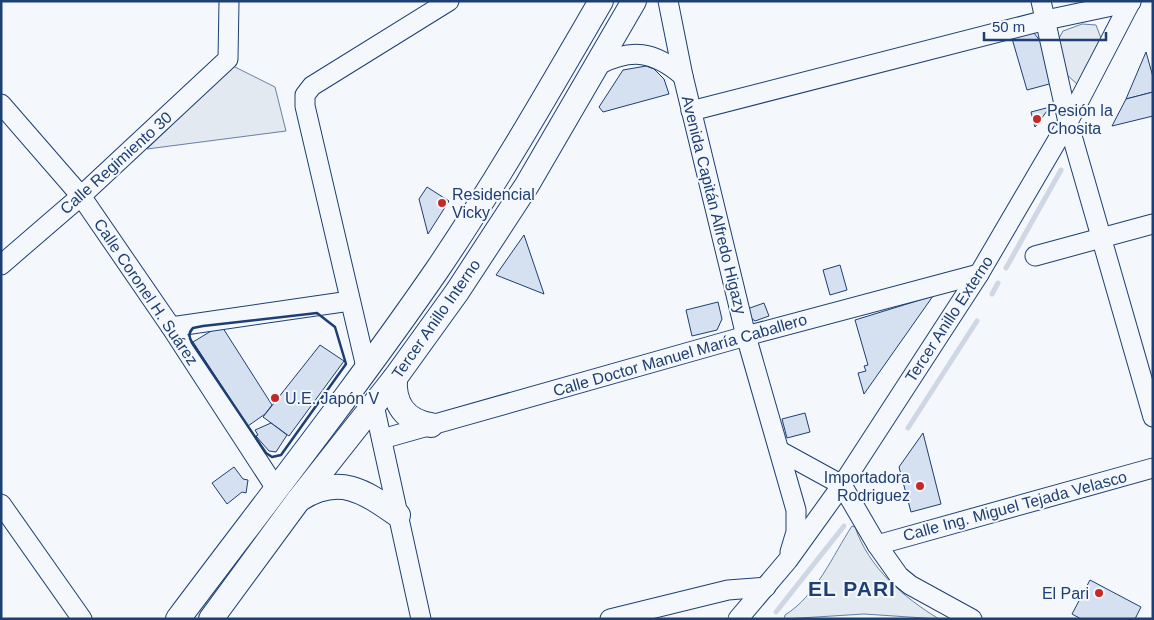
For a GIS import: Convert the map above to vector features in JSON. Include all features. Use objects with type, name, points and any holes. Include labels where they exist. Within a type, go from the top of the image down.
[{"type":"main road","name":"Tercer Anillo Interno","points":[[211,619],[366,367],[437,270],[505,165],[600,1]]},
{"type":"main road","name":"Tercer Anillo Interno","points":[[178,619],[260,509],[287,496],[374,405],[395,378],[457,292],[528,185],[634,1]]},
{"type":"main road","points":[[260,509],[282,493],[350,416],[361,409],[374,405],[372,375],[399,333],[410,307]]},
{"type":"main road","points":[[395,378],[394,392],[398,405],[406,416],[418,423],[431,425]]},
{"type":"main road","points":[[287,496],[334,486],[354,488],[373,497],[398,515]]},
{"type":"street","name":"Calle Regimiento 30","points":[[1,265],[81,196],[228,59],[229,1]]},
{"type":"street","points":[[366,367],[305,106],[305,95],[312,86],[425,8],[449,1]]},
{"type":"street","name":"Avenida Capitán Alfredo Higazy","points":[[668,1],[682,76],[746,336],[796,510],[796,532],[788,560]]},
{"type":"street","points":[[1041,1],[1068,122],[1153,417]]},
{"type":"street","points":[[691,111],[1046,20],[1131,2]]},
{"type":"street","name":"Tercer Anillo Externo","points":[[747,617],[766,587],[788,560],[842,485],[979,274],[1068,122],[1131,2]]},
{"type":"street","name":"Avenida Capitán Alfredo Higazy","points":[[598,64],[614,56],[633,53],[652,56],[669,63],[682,76]]},
{"type":"street","name":"Calle Coronel H. Suárez","points":[[1,104],[81,196],[287,496]]},
{"type":"street","points":[[1035,256],[1153,224]]},
{"type":"street","name":"Calle Doctor Manuel María Caballero","points":[[382,439],[746,336],[979,274]]},
{"type":"street","points":[[171,326],[350,300]]},
{"type":"street","points":[[374,405],[420,619]]},
{"type":"street","points":[[780,450],[842,485],[877,545],[899,576],[910,585],[972,619]]},
{"type":"street","name":"Calle Ing. Miguel Tejada Velasco","points":[[877,545],[1153,468]]},
{"type":"street","points":[[1,504],[82,619]]},
{"type":"street","points":[[610,619],[728,590],[766,587]]},
{"type":"shaded area","points":[[1082,24],[1096,25],[1102,41],[1078,85],[1065,73],[1057,42],[1063,31]]},
{"type":"shaded area","points":[[233,66],[275,87],[286,131],[147,149]]},
{"type":"shaded area","points":[[852,526],[855,527],[869,556],[889,580],[900,591],[939,619],[864,614],[784,619],[785,615],[796,607],[815,586]]},
{"type":"building","points":[[1027,31],[1034,33],[1041,42],[1053,83],[1027,90],[1011,35]]},
{"type":"building","points":[[1146,52],[1153,77],[1153,92],[1126,99]]},
{"type":"building","points":[[646,66],[654,69],[664,79],[669,94],[603,112],[599,107],[623,70]]},
{"type":"building","points":[[1153,92],[1153,116],[1112,126],[1126,99]]},
{"type":"building","name":"Pesión la Chosita","points":[[1050,107],[1035,127],[1031,112]]},
{"type":"building","points":[[427,187],[449,201],[428,234],[419,199]]},
{"type":"building","points":[[524,235],[544,294],[496,275]]},
{"type":"building","points":[[840,265],[847,290],[830,295],[823,270]]},
{"type":"building","points":[[933,296],[864,394],[858,373],[866,371],[864,366],[868,365],[855,320]]},
{"type":"building","points":[[718,302],[722,319],[717,330],[692,336],[686,310]]},
{"type":"building","points":[[764,303],[769,316],[755,321],[750,317],[747,309]]},
{"type":"building","points":[[221,325],[272,405],[265,414],[248,426],[193,342]]},
{"type":"building","points":[[320,345],[344,361],[289,436],[263,417]]},
{"type":"building","points":[[805,413],[810,432],[787,438],[782,419]]},
{"type":"building","points":[[271,423],[287,435],[276,452],[269,451],[256,436],[258,435],[255,430]]},
{"type":"building","name":"Importadora Rodriguez","points":[[923,433],[941,504],[911,512],[899,467]]},
{"type":"building","points":[[234,467],[243,479],[248,480],[246,493],[242,492],[227,504],[212,483]]},
{"type":"building","name":"El Pari","points":[[1090,580],[1141,607],[1135,619],[1081,619],[1072,614]]},
{"type":"waterway","points":[[1006,268],[1061,170]]},
{"type":"waterway","points":[[992,294],[998,283]]},
{"type":"waterway","points":[[908,428],[977,321]]},
{"type":"waterway","points":[[776,612],[844,526]]},
{"type":"wall","points":[[317,313],[335,327],[346,364],[281,455],[272,457],[266,453],[192,343],[190,333],[193,328],[203,326],[317,313]]},
{"type":"place","name":"Pesión la Chosita","points":[[1037,119]]},
{"type":"place","name":"Residencial Vicky","points":[[442,203]]},
{"type":"place","name":"U.E. Japón V","points":[[275,398]]},
{"type":"place","name":"Importadora Rodriguez","points":[[920,486]]},
{"type":"place","name":"El Pari","points":[[1099,593]]},
{"type":"district","name":"EL PARI","points":[[852,588]]}]
